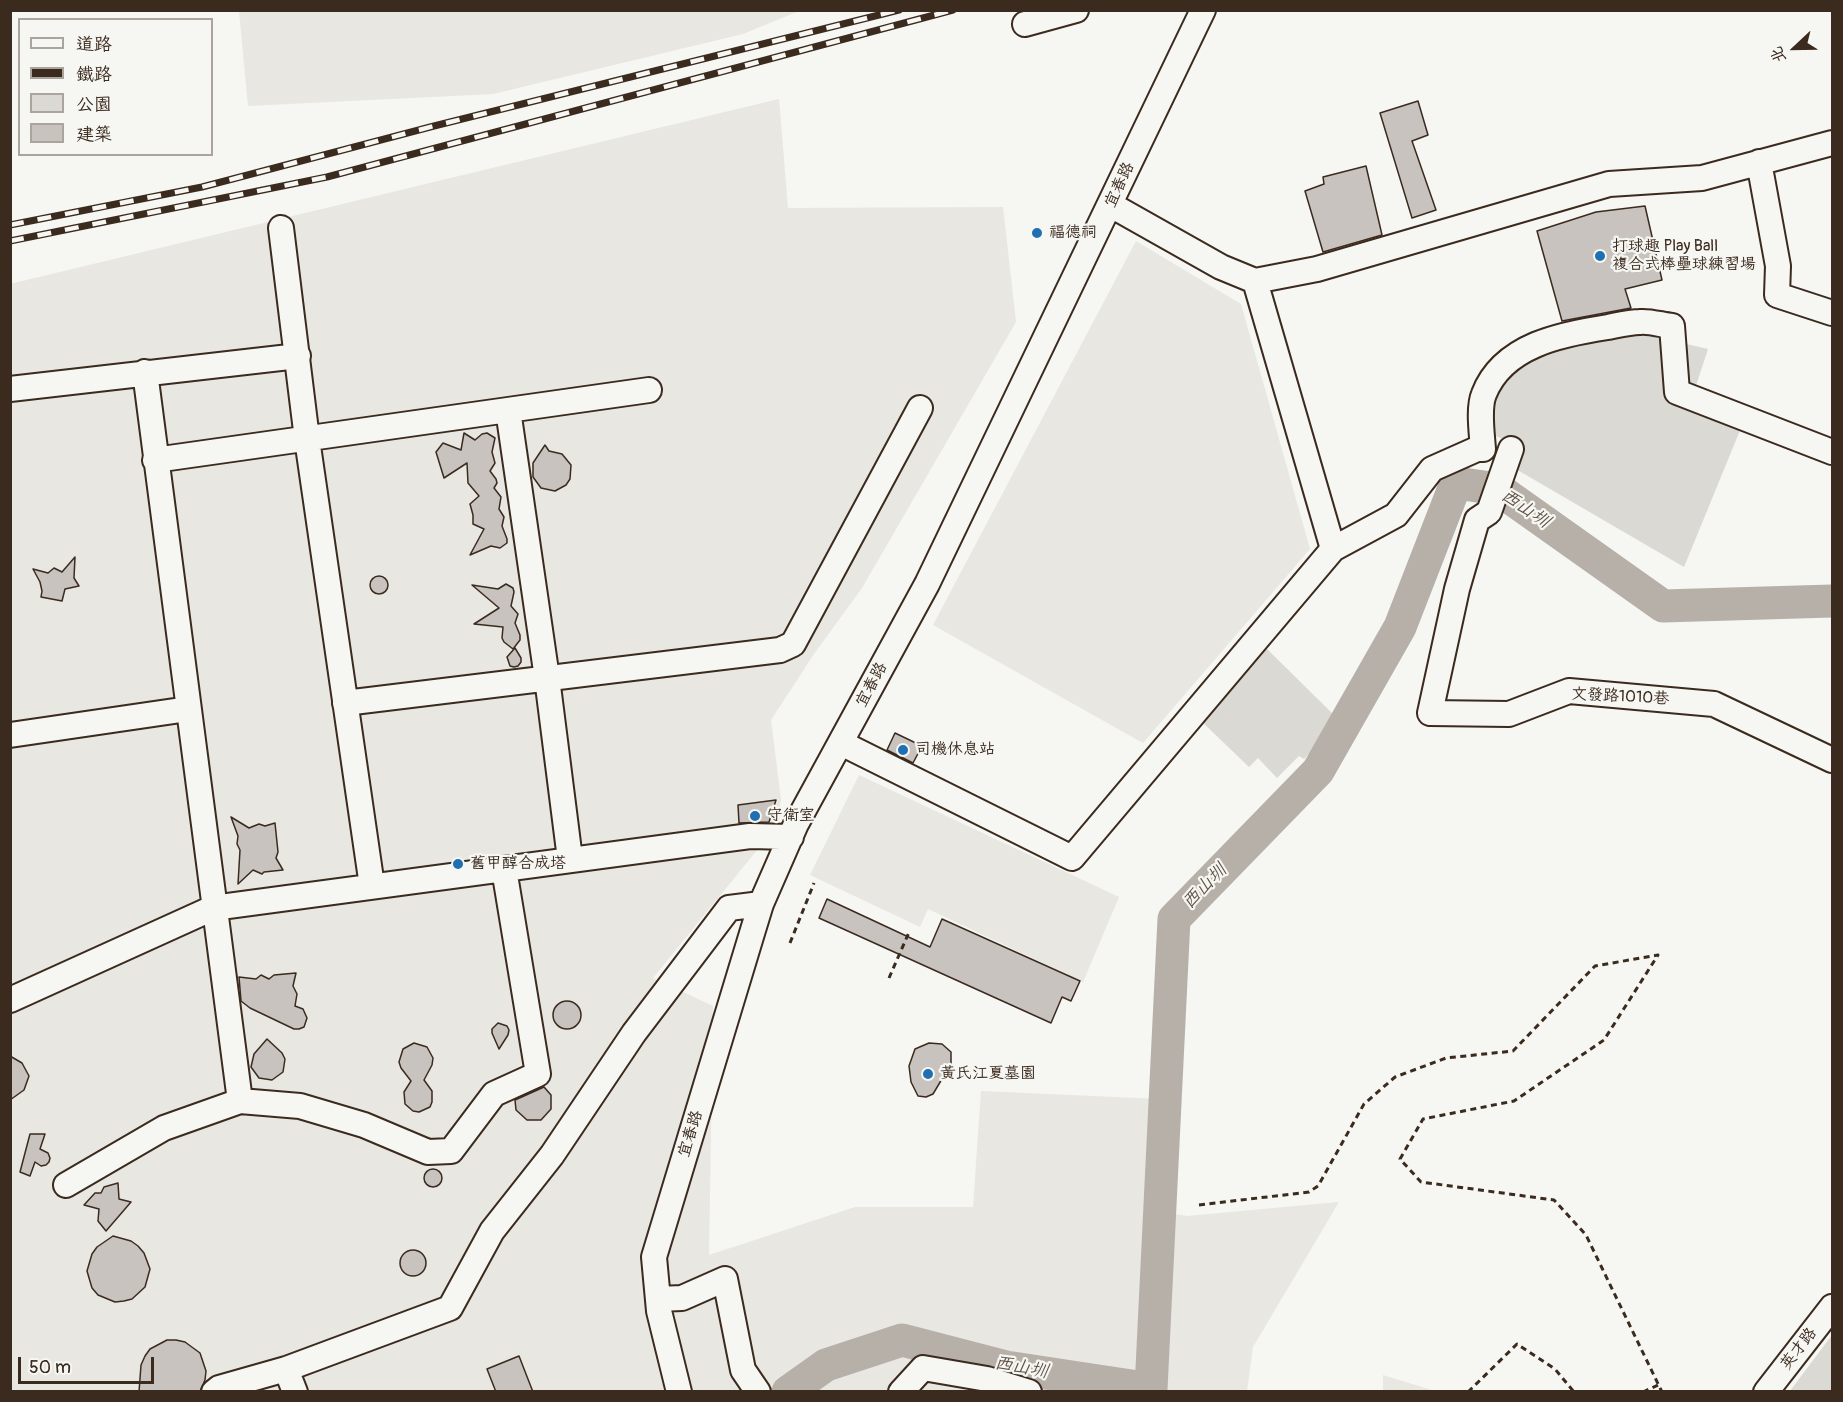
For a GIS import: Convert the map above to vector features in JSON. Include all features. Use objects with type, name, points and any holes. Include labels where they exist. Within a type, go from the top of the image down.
[{"type":"street","points":[[1025,24],[1076,10]]},
{"type":"street","name":"宜春路","points":[[679,1392],[658,1299],[654,1257],[761,904],[791,837],[927,584],[1203,10]]},
{"type":"street","points":[[1111,205],[1221,267],[1255,281],[1317,269],[1610,184],[1702,178],[1833,143]]},
{"type":"street","points":[[1759,162],[1778,266],[1777,295],[1833,313]]},
{"type":"street","points":[[282,228],[307,439],[372,886]]},
{"type":"street","points":[[1255,281],[1333,549]]},
{"type":"street","points":[[842,742],[1072,858],[1333,549],[1396,515],[1432,469],[1478,449],[1483,449],[1481,426],[1483,396],[1495,373],[1515,356],[1548,340],[1582,331],[1641,322],[1672,326],[1677,392],[1833,452]]},
{"type":"street","points":[[10,389],[298,356]]},
{"type":"street","points":[[145,372],[213,908],[240,1101]]},
{"type":"street","points":[[155,460],[649,390]]},
{"type":"street","points":[[345,703],[780,650],[793,644],[920,408]]},
{"type":"street","points":[[508,410],[547,678],[570,859]]},
{"type":"street","name":"文發路1010巷","points":[[1511,449],[1489,512],[1477,520],[1457,589],[1430,713],[1509,714],[1569,691],[1714,704],[1833,760]]},
{"type":"street","points":[[10,735],[188,709]]},
{"type":"street","points":[[10,1000],[213,908],[750,836],[791,837]]},
{"type":"street","points":[[66,1185],[164,1128],[240,1101],[300,1106],[364,1125],[428,1152],[452,1151],[494,1094],[538,1074],[504,869]]},
{"type":"street","points":[[214,1392],[219,1388],[286,1369],[450,1308],[492,1231],[552,1155],[634,1033],[703,940],[729,908],[761,904]]},
{"type":"street","points":[[658,1299],[682,1298],[725,1279],[743,1370],[758,1392]]},
{"type":"street","name":"英才路","points":[[1766,1392],[1833,1307]]},
{"type":"street","points":[[901,1392],[923,1368],[987,1379],[1029,1392]]},
{"type":"street","points":[[286,1369],[295,1392]]},
{"type":"path","points":[[790,943],[814,884]]},
{"type":"path","points":[[890,978],[910,930]]},
{"type":"path","points":[[1198,1205],[1309,1192],[1318,1186],[1364,1104],[1395,1077],[1446,1058],[1513,1051],[1595,966],[1658,955],[1604,1040],[1514,1101],[1423,1119],[1400,1159],[1421,1182],[1554,1200],[1586,1235],[1662,1392]]},
{"type":"path","points":[[1468,1392],[1517,1344],[1556,1368],[1574,1392]]},
{"type":"path","points":[[1643,1392],[1659,1385]]},
{"type":"shaded area","points":[[239,10],[799,11],[743,34],[493,94],[248,106]]},
{"type":"shaded area","points":[[779,99],[788,208],[1003,207],[1016,322],[862,588],[814,654],[771,720],[781,800],[775,828],[653,978],[713,1006],[709,1255],[855,1207],[973,1207],[981,1091],[1159,1099],[1151,1210],[1187,1216],[1339,1202],[1253,1347],[1247,1391],[11,1391],[10,284]]},
{"type":"shaded area","points":[[1136,241],[1241,304],[1310,549],[1143,743],[933,625]]},
{"type":"shaded area","points":[[859,775],[1119,897],[1083,982],[928,909],[920,927],[810,875]]},
{"type":"shaded area","points":[[1383,1375],[1435,1391],[1383,1391]]},
{"type":"green space","points":[[1631,331],[1708,349],[1690,404],[1741,428],[1684,567],[1514,468],[1522,445],[1492,435],[1492,389],[1525,355]]},
{"type":"green space","points":[[1262,644],[1340,721],[1304,759],[1299,756],[1277,778],[1258,758],[1249,767],[1198,718]]},
{"type":"green space","points":[[1832,1335],[1832,1391],[1790,1391]]},
{"type":"building","points":[[1418,101],[1428,135],[1412,141],[1436,210],[1412,218],[1380,113]]},
{"type":"building","points":[[1366,166],[1382,235],[1323,252],[1305,191],[1324,184],[1323,177]]},
{"type":"building","name":"打球趣 Play Ball 複合式棒壘球練習場","points":[[1645,206],[1662,280],[1625,289],[1631,308],[1562,321],[1537,231],[1596,212]]},
{"type":"building","points":[[464,433],[475,440],[487,433],[495,438],[492,452],[495,463],[490,471],[497,483],[494,488],[501,497],[499,509],[504,517],[502,526],[507,539],[507,543],[500,548],[491,546],[470,555],[484,529],[473,524],[470,504],[479,496],[468,483],[467,463],[444,478],[436,452],[443,443],[461,450]]},
{"type":"building","points":[[545,445],[549,451],[562,454],[571,465],[570,479],[566,485],[555,491],[541,488],[533,477],[533,463]]},
{"type":"building","points":[[75,557],[74,578],[79,586],[65,589],[62,601],[41,597],[40,582],[33,569],[48,573],[54,568],[62,572]]},
{"type":"building","points":[[379,576],[385,579],[388,585],[385,591],[379,594],[373,591],[370,585],[373,579]]},
{"type":"building","points":[[506,584],[513,588],[511,606],[518,614],[515,623],[520,640],[513,649],[502,638],[503,627],[474,624],[499,608],[472,585],[498,589]]},
{"type":"building","points":[[515,648],[521,662],[514,667],[510,666],[507,657]]},
{"type":"building","name":"司機休息站","points":[[895,733],[922,746],[913,763],[887,750]]},
{"type":"building","name":"守衛室","points":[[776,800],[769,822],[739,823],[738,805]]},
{"type":"building","points":[[231,817],[249,828],[259,824],[265,826],[275,823],[278,852],[276,858],[283,870],[262,874],[253,870],[238,884],[240,850]]},
{"type":"building","points":[[827,899],[930,947],[942,919],[1080,981],[1071,1001],[1062,997],[1051,1023],[819,918]]},
{"type":"building","points":[[296,973],[293,986],[297,994],[295,1006],[303,1009],[307,1018],[304,1027],[294,1029],[250,1008],[241,1001],[239,977],[256,979],[261,975],[269,979],[274,975]]},
{"type":"building","points":[[567,1001],[577,1005],[581,1015],[577,1025],[567,1029],[557,1025],[553,1015],[557,1005]]},
{"type":"building","points":[[498,1023],[507,1026],[509,1030],[499,1049],[492,1033],[492,1029]]},
{"type":"building","points":[[267,1039],[285,1059],[283,1072],[272,1080],[259,1078],[251,1067],[254,1054]]},
{"type":"building","points":[[414,1043],[427,1047],[433,1058],[424,1080],[432,1091],[432,1102],[430,1107],[419,1112],[413,1111],[405,1104],[404,1092],[411,1081],[399,1062],[403,1049]]},
{"type":"building","name":"黃氏江夏墓園","points":[[929,1043],[942,1044],[951,1052],[951,1064],[933,1094],[926,1097],[918,1096],[911,1082],[909,1066],[915,1049]]},
{"type":"building","points":[[10,1056],[22,1063],[29,1076],[24,1090],[10,1100]]},
{"type":"building","points":[[544,1087],[551,1095],[551,1109],[541,1120],[527,1120],[516,1110],[515,1100]]},
{"type":"building","points":[[30,1134],[45,1134],[40,1149],[48,1153],[50,1158],[46,1165],[41,1166],[35,1162],[30,1176],[20,1172]]},
{"type":"building","points":[[433,1169],[439,1172],[442,1178],[439,1184],[433,1187],[427,1184],[424,1178],[427,1172]]},
{"type":"building","points":[[118,1183],[119,1199],[131,1202],[106,1231],[98,1221],[99,1209],[84,1205],[95,1193],[101,1193],[104,1187]]},
{"type":"building","points":[[113,1236],[131,1241],[138,1246],[144,1253],[150,1269],[145,1287],[132,1299],[115,1302],[98,1295],[92,1288],[87,1271],[92,1254],[97,1247]]},
{"type":"building","points":[[413,1250],[422,1254],[426,1263],[422,1272],[413,1276],[404,1272],[400,1263],[404,1254]]},
{"type":"building","points":[[167,1340],[185,1342],[200,1353],[206,1371],[200,1392],[139,1392],[141,1365],[145,1356],[150,1349]]},
{"type":"building","points":[[519,1356],[533,1392],[496,1392],[487,1369]]},
{"type":"waterway","name":"西山圳","points":[[788,1392],[826,1365],[902,1340],[1006,1367],[1151,1389],[1174,919],[1318,771],[1400,627],[1456,483],[1498,489],[1663,606],[1832,601]]},
{"type":"railway","points":[[10,225],[202,187],[434,126],[899,10]]},
{"type":"railway","points":[[10,241],[327,177],[953,10]]},
{"type":"place","name":"福德祠","points":[[1037,233]]},
{"type":"place","name":"打球趣 Play Ball 複合式棒壘球練習場","points":[[1600,256]]},
{"type":"place","name":"司機休息站","points":[[903,750]]},
{"type":"place","name":"守衛室","points":[[755,816]]},
{"type":"place","name":"舊甲醇合成塔","points":[[458,864]]},
{"type":"place","name":"黃氏江夏墓園","points":[[928,1074]]}]
